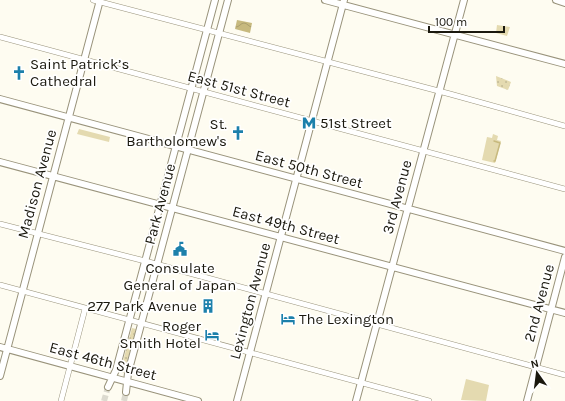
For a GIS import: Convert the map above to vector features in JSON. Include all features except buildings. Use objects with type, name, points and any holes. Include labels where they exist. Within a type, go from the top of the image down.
[{"type":"main road","name":"Park Avenue","points":[[108,387],[116,370],[215,0]]},
{"type":"main road","name":"Park Avenue","points":[[126,392],[128,373],[141,323],[228,0]]},
{"type":"main road","points":[[325,0],[344,2],[454,35],[565,64]]},
{"type":"main road","name":"3rd Avenue","points":[[356,401],[464,0]]},
{"type":"main road","points":[[556,0],[565,2]]},
{"type":"main road","name":"Madison Avenue","points":[[0,376],[100,1]]},
{"type":"main road","name":"Lexington Avenue","points":[[236,401],[344,2]]},
{"type":"main road","name":"East 50th Street","points":[[0,99],[565,251]]},
{"type":"main road","name":"East 49th Street","points":[[0,162],[565,313]]},
{"type":"main road","name":"2nd Avenue","points":[[527,401],[565,257]]},
{"type":"main road","name":"East 46th Street","points":[[0,347],[198,401]]},
{"type":"street","points":[[93,0],[207,29],[565,126]]},
{"type":"street","name":"East 51st Street","points":[[0,37],[565,189]]},
{"type":"street","points":[[0,224],[565,375]]},
{"type":"street","points":[[0,285],[429,401]]},
{"type":"street","points":[[61,401],[85,309]]},
{"type":"shaded area","points":[[497,25],[510,27],[507,36],[496,33]]},
{"type":"shaded area","points":[[496,76],[511,82],[508,90],[497,86]]},
{"type":"shaded area","points":[[79,129],[110,137],[109,142],[77,134]]},
{"type":"shaded area","points":[[493,134],[498,136],[497,140],[501,141],[495,163],[482,160],[487,137],[492,138]]},
{"type":"shaded area","points":[[132,328],[136,329],[124,373],[120,372]]},
{"type":"shaded area","points":[[466,379],[489,385],[486,401],[461,400]]},
{"type":"water","points":[[237,20],[252,23],[250,33],[235,29]]},
{"type":"waterway","points":[[494,141],[500,143],[494,161]]},
{"type":"tunnel","points":[[104,401],[108,387]]},
{"type":"tunnel","points":[[124,401],[126,392]]},
{"type":"place","name":"Saint Patrick’s Cathedral","points":[[19,73]]},
{"type":"place","name":"51st Street","points":[[309,123]]},
{"type":"place","name":"St. Bartholomew's","points":[[238,133]]},
{"type":"place","name":"Consulate General of Japan","points":[[180,249]]},
{"type":"place","name":"277 Park Avenue","points":[[208,306]]},
{"type":"place","name":"The Lexington","points":[[288,319]]},
{"type":"place","name":"Roger Smith Hotel","points":[[212,335]]}]
